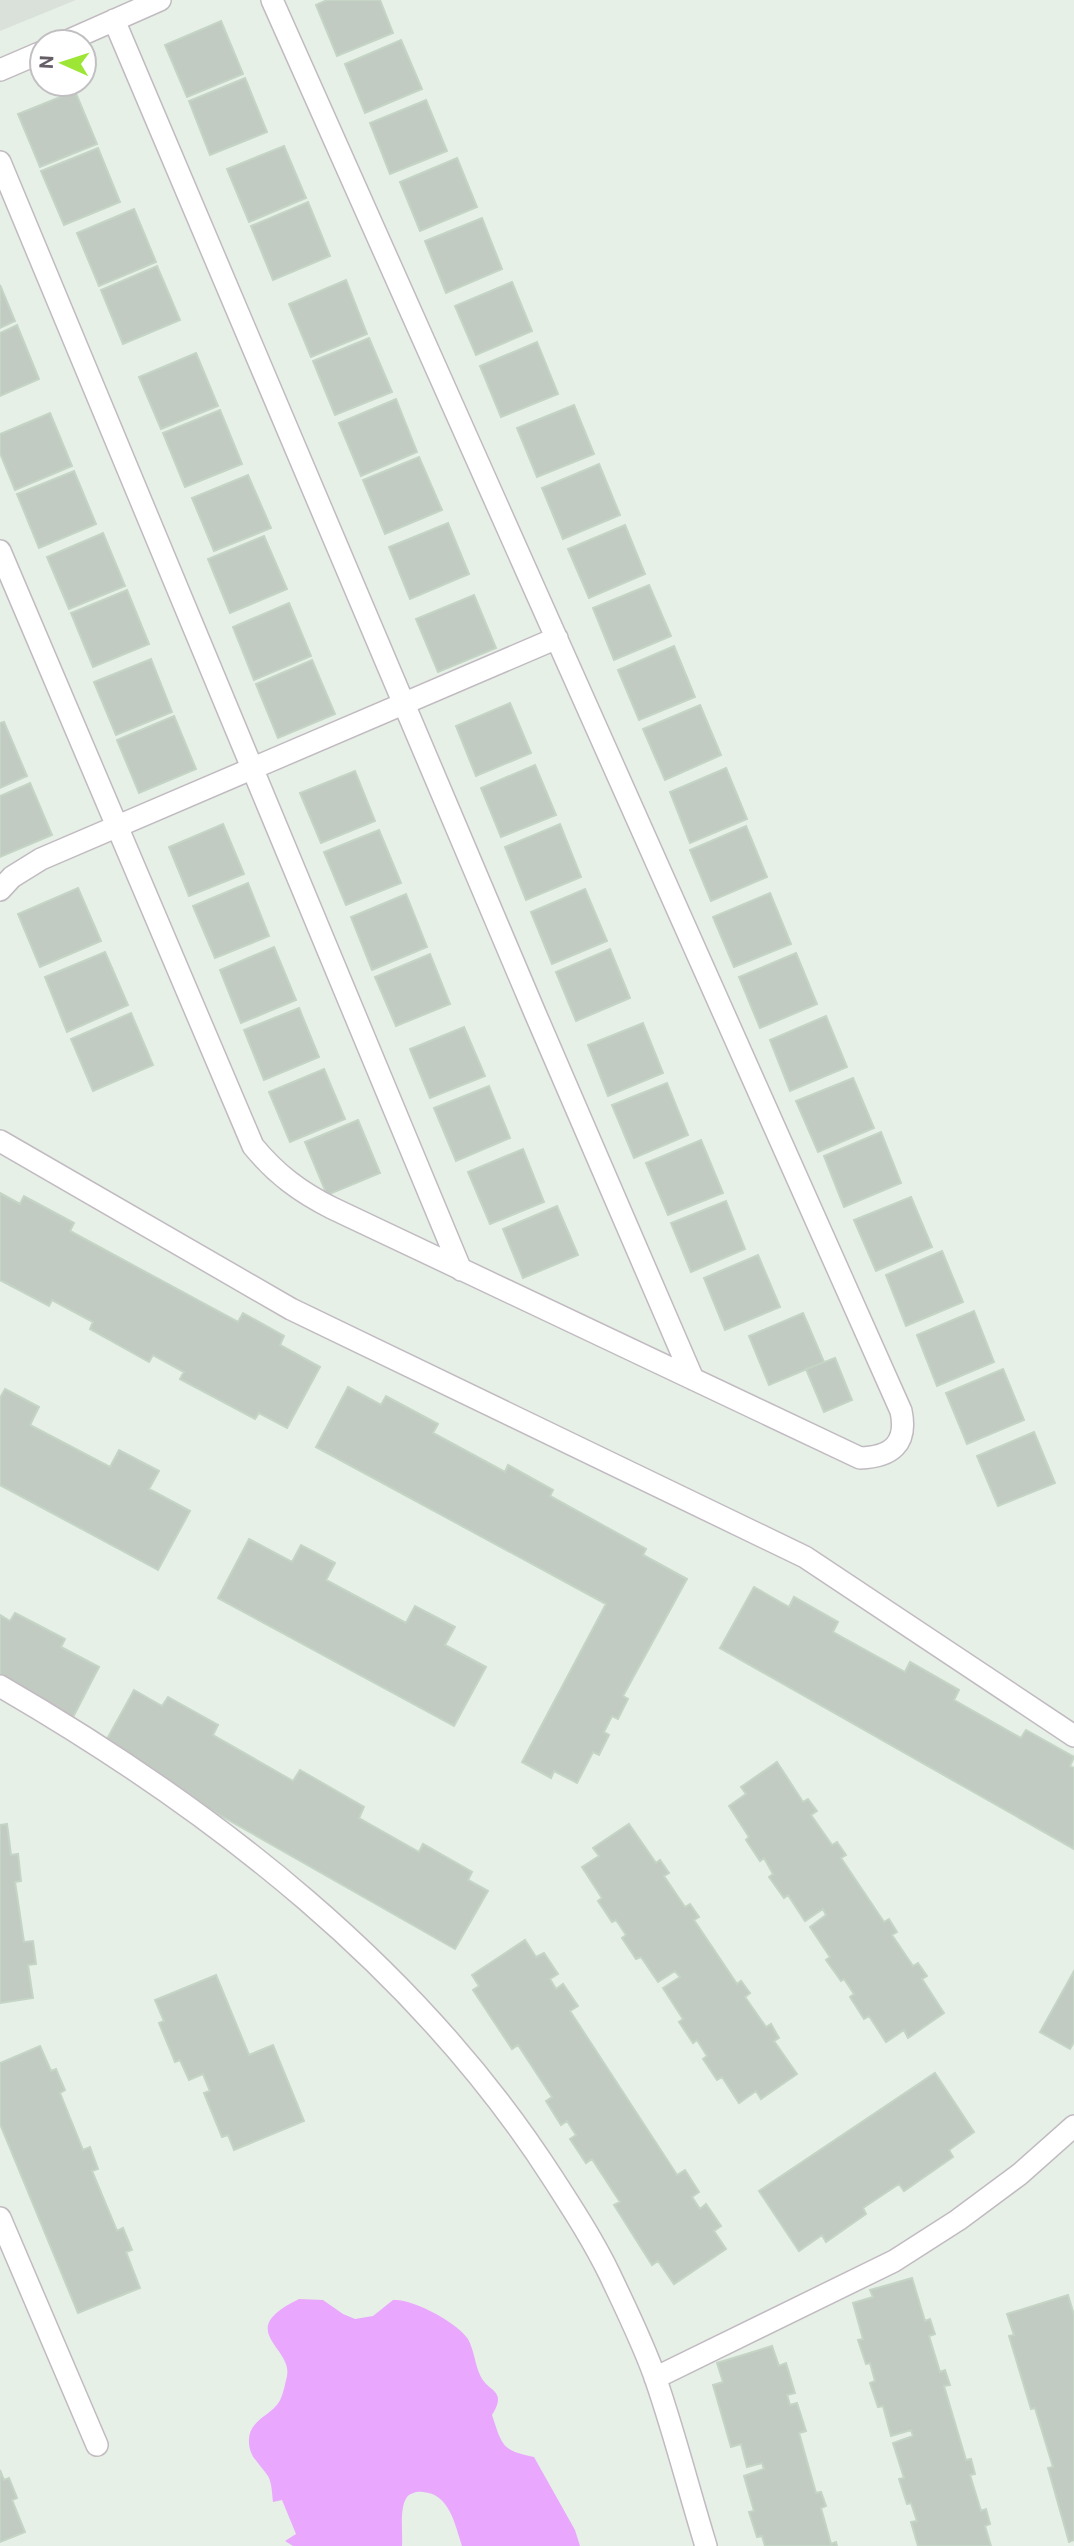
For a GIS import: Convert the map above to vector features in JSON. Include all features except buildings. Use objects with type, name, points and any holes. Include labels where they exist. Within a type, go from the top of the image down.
[{"type":"lane","points":[[96,28],[160,0]]},
{"type":"lane","points":[[0,551],[253,1146],[270,1166],[309,1197],[860,1458],[886,1455],[896,1446],[902,1436],[904,1423],[901,1411],[272,0]]},
{"type":"lane","points":[[114,20],[693,1379]]},
{"type":"lane","points":[[0,71],[28,58]]},
{"type":"lane","points":[[0,162],[461,1270]]},
{"type":"lane","points":[[0,890],[12,877],[41,859],[557,638]]},
{"type":"lane","points":[[0,1141],[291,1309],[805,1557],[1074,1737]]},
{"type":"lane","points":[[0,1686],[151,1779],[226,1834],[304,1899],[379,1968],[450,2041],[495,2095],[536,2152],[609,2273],[655,2378],[706,2546]]},
{"type":"lane","points":[[655,2378],[894,2261],[979,2205],[1020,2174],[1074,2126]]},
{"type":"lane","points":[[0,2218],[97,2445]]},
{"type":"shaded area","points":[[0,0],[76,0],[0,31]]},
{"type":"shaded area","points":[[299,2299],[323,2300],[355,2319],[373,2316],[393,2300],[401,2300],[434,2313],[463,2333],[470,2343],[483,2381],[497,2396],[492,2415],[504,2445],[515,2452],[534,2457],[575,2530],[580,2546],[462,2546],[454,2520],[445,2504],[432,2494],[421,2492],[410,2494],[405,2502],[402,2514],[402,2546],[293,2546],[285,2541],[296,2534],[282,2500],[273,2502],[268,2476],[252,2455],[249,2439],[253,2427],[279,2402],[287,2376],[287,2366],[270,2339],[270,2320],[280,2310]]}]
